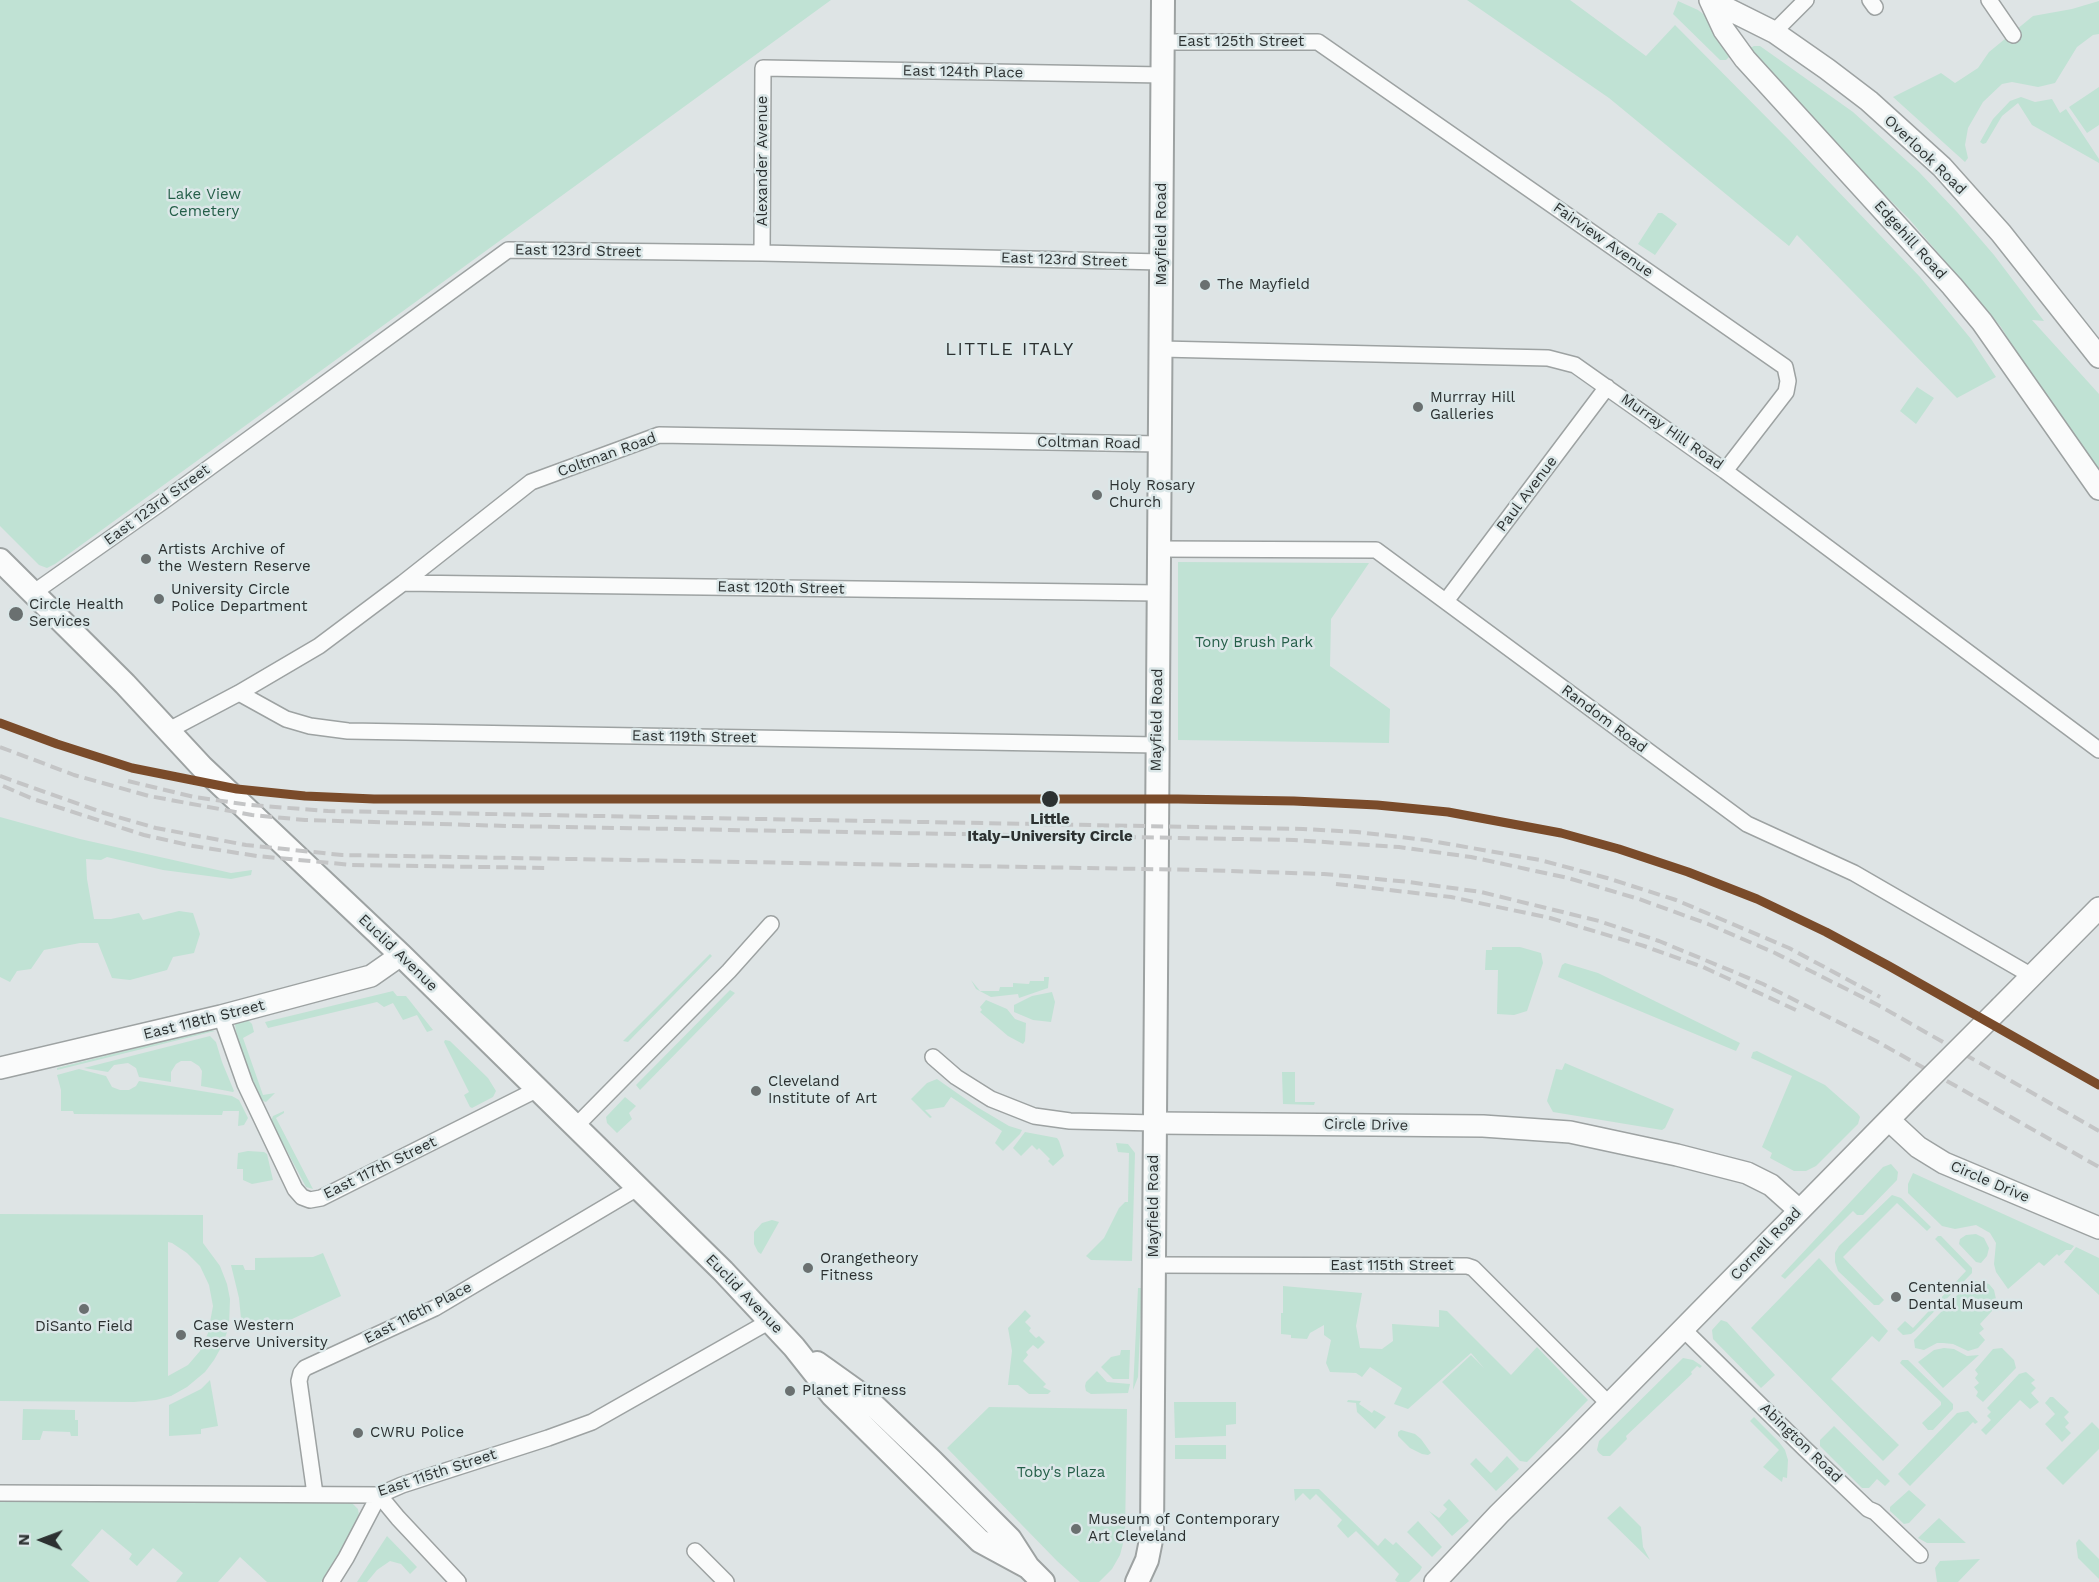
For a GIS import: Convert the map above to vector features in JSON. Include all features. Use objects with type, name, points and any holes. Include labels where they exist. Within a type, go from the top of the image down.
[{"type":"main road","name":"Mayfield Road","points":[[1137,1582],[1150,1551],[1152,1535],[1163,0]]},
{"type":"main road","name":"Euclid Avenue","points":[[0,560],[169,730],[207,772],[402,955],[575,1127],[639,1187],[744,1292],[794,1347],[866,1398],[1010,1539],[1036,1575]]},
{"type":"street","name":"Overlook Road","points":[[1710,0],[1774,32],[1869,101],[1942,168],[2001,233],[2099,357]]},
{"type":"street","name":"Edgehill Road","points":[[1710,0],[1724,30],[1745,59],[1952,286],[1982,322],[2099,489]]},
{"type":"street","points":[[1774,32],[1806,0]]},
{"type":"street","points":[[1989,0],[2013,35]]},
{"type":"street","name":"East 125th Street","points":[[1163,42],[1318,42]]},
{"type":"street","name":"Fairview Avenue","points":[[1318,42],[1785,367],[1788,381],[1786,392],[1725,471]]},
{"type":"street","name":"East 124th Place","points":[[763,68],[1163,75]]},
{"type":"street","name":"Alexander Avenue","points":[[762,253],[763,68]]},
{"type":"street","name":"East 123rd Street","points":[[33,593],[165,500],[508,250],[1162,262]]},
{"type":"street","name":"Murray Hill Road","points":[[1161,349],[1548,358],[1575,365],[1725,471],[2099,750]]},
{"type":"street","name":"Paul Avenue","points":[[1446,601],[1607,387]]},
{"type":"street","name":"Coltman Road","points":[[169,730],[239,693],[319,646],[531,482],[659,435],[1160,444]]},
{"type":"street","name":"Random Road","points":[[1159,549],[1373,549],[1747,825],[1854,873],[2032,976]]},
{"type":"street","name":"East 120th Street","points":[[403,583],[1158,593]]},
{"type":"street","name":"East 119th Street","points":[[239,693],[286,719],[310,726],[348,731],[1157,745]]},
{"type":"street","name":"Cornell Road","points":[[1435,1582],[1499,1514],[2099,908]]},
{"type":"street","points":[[575,1127],[729,971],[771,924]]},
{"type":"street","name":"East 118th Street","points":[[0,1068],[221,1016],[371,976],[402,955]]},
{"type":"street","name":"East 117th Street","points":[[221,1016],[245,1084],[291,1180],[302,1197],[310,1200],[321,1198],[538,1089]]},
{"type":"street","name":"Circle Drive","points":[[933,1057],[956,1077],[991,1099],[1034,1116],[1070,1121],[1483,1126],[1570,1132],[1747,1173],[1771,1185],[1799,1210]]},
{"type":"street","name":"Circle Drive","points":[[1890,1121],[1918,1147],[1944,1163],[2099,1228]]},
{"type":"street","name":"East 116th Place","points":[[315,1494],[299,1380],[305,1368],[435,1308],[639,1187]]},
{"type":"street","name":"East 115th Street","points":[[1154,1265],[1467,1266],[1473,1268],[1609,1404]]},
{"type":"street","name":"East 115th Street","points":[[0,1493],[380,1495],[410,1482],[548,1438],[600,1418],[770,1321]]},
{"type":"street","name":"Abington Road","points":[[1683,1329],[1804,1448],[1920,1555]]},
{"type":"street","points":[[331,1582],[380,1495],[458,1582]]},
{"type":"street","points":[[695,1551],[726,1582]]},
{"type":"green space","name":"Lake View Cemetery","points":[[0,0],[831,0],[47,568],[39,565],[0,526]]},
{"type":"green space","points":[[1467,0],[1570,0],[1646,56],[1675,25],[1920,277],[1971,339],[1996,377],[1957,398],[1797,235],[1789,246],[1609,98]]},
{"type":"green space","points":[[1678,1],[1706,16],[1729,57],[1726,60],[1720,60],[1673,14]]},
{"type":"green space","points":[[2099,1],[2099,34],[2093,35],[2077,47],[2055,83],[2038,87],[2012,82],[2002,84],[1983,102],[1968,128],[1965,145],[1968,158],[1965,162],[1893,97],[1941,73],[1955,83],[1978,68],[1989,52],[2033,16],[2072,9]]},
{"type":"green space","points":[[1760,46],[1853,112],[1919,172],[1994,255],[2044,321],[2032,320],[2099,394],[2099,480],[2001,327],[1910,220],[1856,166],[1748,49]]},
{"type":"green space","points":[[2099,87],[2099,125],[2087,133],[2069,107]]},
{"type":"green space","points":[[2021,97],[2035,102],[2052,99],[2060,113],[2066,109],[2099,159],[2099,163],[2032,125],[2018,103],[2002,116],[1986,143],[1980,142],[1993,119],[2010,101]]},
{"type":"green space","points":[[1658,213],[1662,213],[1677,224],[1655,255],[1638,244]]},
{"type":"green space","points":[[1917,387],[1934,398],[1916,424],[1900,411]]},
{"type":"green space","name":"Tony Brush Park","points":[[1178,562],[1369,563],[1331,619],[1330,666],[1390,709],[1389,743],[1178,740]]},
{"type":"green space","points":[[0,817],[80,839],[231,873],[252,870],[251,875],[231,879],[163,870],[107,857],[101,860],[86,859],[94,919],[111,919],[139,913],[143,920],[179,911],[193,913],[200,934],[194,953],[173,957],[167,970],[130,980],[112,978],[98,943],[80,943],[44,950],[31,969],[17,971],[10,982],[0,977]]},
{"type":"green space","points":[[1492,947],[1520,947],[1541,953],[1543,963],[1527,1011],[1514,1015],[1497,1014],[1498,970],[1485,970],[1486,950],[1492,950]]},
{"type":"green space","points":[[710,954],[712,956],[628,1042],[623,1041]]},
{"type":"green space","points":[[1565,963],[1598,973],[1740,1043],[1736,1051],[1558,977]]},
{"type":"green space","points":[[1044,977],[1049,977],[1048,988],[1019,998],[1018,994],[991,997],[976,989],[971,980],[980,991],[999,991],[1000,987],[1013,987],[1013,983],[1029,984],[1030,981],[1044,981]]},
{"type":"green space","points":[[730,990],[735,993],[640,1090],[636,1085]]},
{"type":"green space","points":[[393,991],[397,996],[406,996],[433,1030],[427,1032],[417,1015],[403,1020],[393,1003],[384,1007],[377,1002],[268,1028],[265,1022]]},
{"type":"green space","points":[[1052,992],[1055,1002],[1051,1022],[1033,1020],[1014,1012],[1014,1005],[1032,996]]},
{"type":"green space","points":[[986,1000],[1007,1009],[1015,1019],[1026,1023],[1023,1044],[1008,1036],[980,1012],[982,1010],[980,1007]]},
{"type":"green space","points":[[248,1020],[254,1032],[243,1038],[263,1095],[275,1093],[266,1102],[258,1094],[237,1038],[235,1024]]},
{"type":"green space","points":[[208,1030],[215,1031],[57,1070],[57,1068]]},
{"type":"green space","points":[[210,1036],[216,1042],[233,1092],[201,1086],[202,1071],[191,1061],[181,1061],[176,1064],[171,1072],[171,1082],[139,1077],[136,1068],[128,1063],[114,1065],[108,1072],[84,1068]]},
{"type":"green space","points":[[445,1040],[450,1041],[488,1078],[496,1091],[493,1097],[470,1107],[464,1095],[469,1092]]},
{"type":"green space","points":[[1757,1051],[1825,1085],[1860,1117],[1858,1124],[1816,1166],[1806,1171],[1794,1171],[1770,1158],[1772,1153],[1762,1147],[1792,1076],[1751,1058],[1753,1052]]},
{"type":"green space","points":[[1565,1063],[1674,1109],[1665,1128],[1662,1130],[1553,1112],[1547,1101],[1556,1069],[1562,1070]]},
{"type":"green space","points":[[79,1069],[106,1076],[112,1087],[120,1090],[129,1090],[139,1081],[232,1096],[239,1100],[248,1118],[244,1125],[238,1126],[239,1111],[223,1111],[222,1115],[74,1114],[73,1111],[61,1111],[61,1090],[57,1075]]},
{"type":"green space","points":[[1282,1072],[1295,1072],[1295,1102],[1315,1102],[1314,1105],[1283,1104]]},
{"type":"green space","points":[[937,1079],[977,1107],[1009,1126],[1022,1130],[1020,1134],[1003,1151],[995,1143],[1002,1131],[951,1097],[944,1107],[925,1110],[932,1117],[930,1118],[911,1099],[927,1083]]},
{"type":"green space","points":[[625,1097],[636,1106],[629,1113],[632,1119],[617,1133],[607,1123],[606,1117]]},
{"type":"green space","points":[[284,1111],[276,1118],[313,1189],[306,1187],[271,1121],[273,1116]]},
{"type":"green space","points":[[1025,1132],[1057,1138],[1064,1156],[1053,1166],[1048,1161],[1050,1159],[1039,1148],[1037,1150],[1032,1145],[1021,1156],[1013,1148]]},
{"type":"green space","points":[[1116,1143],[1128,1144],[1135,1153],[1132,1261],[1091,1260],[1086,1256],[1104,1238],[1119,1208],[1128,1202],[1129,1153],[1118,1152]]},
{"type":"green space","points":[[248,1151],[267,1154],[273,1180],[252,1184],[243,1180],[243,1169],[237,1169],[238,1153]]},
{"type":"green space","points":[[1891,1164],[1898,1172],[1897,1180],[1863,1215],[1857,1215],[1853,1211],[1785,1279],[1781,1276],[1883,1167]]},
{"type":"green space","points":[[1913,1173],[2074,1246],[2059,1256],[2057,1254],[2044,1266],[2039,1262],[2008,1289],[1996,1272],[1994,1264],[1996,1243],[1990,1233],[1976,1225],[1955,1229],[1942,1226],[1908,1193],[1908,1184]]},
{"type":"green space","points":[[1892,1195],[1901,1198],[1931,1227],[1927,1231],[1897,1203],[1843,1257],[1884,1300],[1879,1305],[1874,1305],[1838,1271],[1835,1253],[1839,1246]]},
{"type":"green space","name":"DiSanto Field","points":[[0,1214],[203,1215],[203,1243],[220,1266],[230,1299],[229,1326],[223,1344],[205,1372],[187,1387],[171,1396],[156,1400],[134,1402],[0,1401]],"holes":[[[168,1242],[200,1266],[209,1285],[213,1306],[208,1333],[200,1351],[188,1365],[168,1376]]]},
{"type":"green space","points":[[772,1220],[779,1222],[761,1254],[754,1244],[754,1232],[762,1223]]},
{"type":"green space","points":[[1976,1234],[1984,1238],[1989,1248],[1987,1256],[1981,1263],[1976,1262],[1959,1244],[1960,1239],[1966,1235]]},
{"type":"green space","points":[[1941,1236],[1972,1268],[1972,1273],[1915,1331],[1903,1335],[1897,1329],[1905,1321],[1913,1328],[1966,1271],[1935,1239]]},
{"type":"green space","points":[[2076,1247],[2099,1258],[2099,1295],[2064,1262]]},
{"type":"green space","points":[[323,1253],[341,1296],[273,1328],[250,1323],[245,1324],[242,1329],[239,1298],[231,1265],[243,1265],[245,1270],[255,1270],[255,1258],[313,1257]]},
{"type":"green space","points":[[1819,1258],[1888,1331],[1879,1342],[1872,1336],[1831,1379],[1899,1445],[1883,1461],[1751,1328]]},
{"type":"green space","points":[[1976,1281],[1989,1284],[1994,1290],[1996,1299],[1992,1311],[1980,1324],[1984,1329],[1979,1333],[1985,1340],[1978,1348],[1968,1351],[1953,1344],[1937,1343],[1924,1350],[1915,1348],[1914,1340],[1968,1284]]},
{"type":"green space","points":[[1283,1286],[1362,1293],[1356,1326],[1360,1348],[1382,1349],[1393,1341],[1392,1324],[1439,1327],[1439,1310],[1447,1311],[1511,1375],[1537,1347],[1588,1400],[1527,1462],[1520,1461],[1442,1382],[1471,1355],[1484,1368],[1471,1353],[1408,1409],[1394,1404],[1402,1388],[1370,1367],[1362,1377],[1356,1373],[1330,1372],[1326,1363],[1331,1340],[1324,1335],[1324,1325],[1310,1333],[1307,1339],[1291,1338],[1291,1335],[1281,1334]]},
{"type":"green space","points":[[1138,1288],[1142,1288],[1138,1377],[1133,1390]]},
{"type":"green space","points":[[1025,1310],[1031,1316],[1025,1322],[1031,1328],[1029,1331],[1036,1338],[1039,1336],[1045,1342],[1038,1349],[1033,1345],[1026,1352],[1028,1355],[1023,1361],[1046,1384],[1043,1387],[1051,1391],[1048,1394],[1029,1394],[1018,1385],[1008,1385],[1012,1351],[1008,1328]]},
{"type":"green space","points":[[1721,1320],[1727,1322],[1775,1375],[1761,1388],[1713,1339],[1712,1330]]},
{"type":"green space","points":[[2002,1348],[2014,1360],[2016,1368],[1983,1402],[1976,1396],[1978,1392],[1974,1387],[1979,1383],[1975,1378],[1978,1374],[1975,1370],[1993,1349]]},
{"type":"green space","points":[[1954,1349],[1967,1356],[1979,1355],[1943,1388],[1918,1362],[1934,1350]]},
{"type":"green space","points":[[1121,1350],[1130,1350],[1129,1379],[1113,1379],[1101,1367],[1111,1357],[1120,1355]]},
{"type":"green space","points":[[1683,1358],[1693,1360],[1702,1366],[1700,1368],[1697,1366],[1691,1372],[1692,1374],[1626,1436],[1627,1439],[1610,1456],[1603,1456],[1599,1453],[1597,1450],[1599,1441]]},
{"type":"green space","points":[[1902,1360],[1908,1360],[1953,1404],[1953,1409],[1933,1430],[1928,1430],[1922,1423],[1941,1405],[1941,1402],[1900,1363]]},
{"type":"green space","points":[[1097,1371],[1107,1382],[1130,1384],[1128,1393],[1091,1394],[1086,1391],[1086,1382]]},
{"type":"green space","points":[[2026,1372],[2035,1380],[2031,1383],[2036,1388],[2031,1393],[2039,1402],[2030,1409],[2020,1400],[1986,1435],[1981,1430],[1991,1420],[1987,1416],[1991,1412],[1987,1408],[2019,1374]]},
{"type":"green space","points":[[210,1380],[218,1426],[201,1429],[201,1434],[169,1436],[169,1405],[201,1389]]},
{"type":"green space","points":[[2053,1397],[2069,1412],[2064,1417],[2069,1423],[2065,1427],[2071,1433],[2062,1442],[2045,1424],[2055,1414],[2045,1403]]},
{"type":"green space","points":[[1348,1400],[1361,1401],[1359,1404],[1372,1413],[1374,1410],[1386,1417],[1375,1429],[1357,1412],[1356,1403],[1347,1402]]},
{"type":"green space","points":[[1174,1402],[1236,1402],[1236,1424],[1226,1425],[1226,1436],[1175,1438]]},
{"type":"green space","name":"Toby's Plaza","points":[[989,1407],[1127,1409],[1125,1536],[1120,1555],[1112,1569],[1099,1582],[1080,1582],[947,1448]]},
{"type":"green space","points":[[23,1409],[75,1410],[75,1420],[78,1420],[78,1436],[71,1436],[70,1432],[43,1431],[40,1440],[22,1440]]},
{"type":"green space","points":[[1968,1411],[1978,1422],[1975,1424],[1973,1422],[1910,1486],[1898,1474],[1957,1413]]},
{"type":"green space","points":[[1754,1417],[1785,1450],[1788,1460],[1787,1478],[1783,1477],[1782,1482],[1763,1467],[1779,1450],[1750,1421]]},
{"type":"green space","points":[[2092,1422],[2099,1429],[2099,1449],[2063,1485],[2046,1468]]},
{"type":"green space","points":[[1834,1426],[1890,1481],[1885,1486],[1877,1479],[1869,1488],[1862,1488],[1820,1446],[1820,1440]]},
{"type":"green space","points":[[1401,1430],[1415,1434],[1431,1453],[1422,1454],[1410,1448],[1398,1436]]},
{"type":"green space","points":[[1175,1445],[1226,1445],[1226,1459],[1175,1459]]},
{"type":"green space","points":[[1507,1456],[1519,1469],[1496,1491],[1470,1464],[1476,1458],[1491,1473]]},
{"type":"green space","points":[[1294,1489],[1319,1489],[1378,1546],[1385,1538],[1393,1545],[1396,1542],[1422,1567],[1420,1571],[1409,1582],[1397,1582],[1395,1580],[1399,1574],[1356,1531],[1348,1538],[1337,1526],[1342,1520],[1316,1494],[1310,1500],[1303,1493],[1295,1501]]},
{"type":"green space","points":[[1909,1490],[1926,1505],[1909,1523],[1904,1524],[1890,1511],[1890,1507]]},
{"type":"green space","points":[[1449,1499],[1469,1521],[1452,1536],[1429,1511],[1439,1518],[1447,1509],[1443,1505]]},
{"type":"green space","points":[[0,1501],[352,1503],[358,1509],[360,1521],[321,1582],[267,1582],[240,1557],[218,1582],[176,1582],[183,1573],[153,1548],[137,1566],[129,1559],[132,1554],[102,1529],[71,1565],[90,1582],[0,1582]]},
{"type":"green space","points":[[1620,1506],[1641,1527],[1643,1547],[1650,1560],[1607,1518]]},
{"type":"green space","points":[[1939,1518],[1966,1543],[1927,1543],[1918,1538]]},
{"type":"green space","points":[[1418,1521],[1442,1547],[1432,1557],[1407,1532]]},
{"type":"green space","points":[[387,1536],[417,1567],[410,1574],[401,1564],[390,1561],[377,1570],[367,1582],[357,1582]]},
{"type":"green space","points":[[2079,1539],[2099,1559],[2099,1579],[2078,1558],[2076,1543]]},
{"type":"green space","points":[[1980,1559],[1958,1582],[1937,1582],[1935,1568],[1940,1561]]},
{"type":"railway","points":[[0,747],[74,775],[149,796],[252,815],[305,820],[507,826],[1294,840],[1399,847],[1471,857],[1568,878],[1639,899],[1708,924],[1775,953],[1878,1005],[2099,1131]]},
{"type":"railway","points":[[0,776],[104,813],[156,828],[246,845],[342,855],[1324,874],[1481,892],[1599,921],[1659,941],[1763,984],[1878,1042],[2099,1167]]},
{"type":"railway","points":[[128,781],[194,797],[250,805],[328,811],[1303,829],[1357,832],[1426,840],[1540,860],[1676,900],[1789,948],[1880,997]]},
{"type":"railway","points":[[3,786],[33,799],[144,835],[193,846],[257,856],[352,865],[550,868]]},
{"type":"railway","points":[[1336,884],[1451,897],[1550,918],[1644,946],[1703,967],[1798,1011]]},
{"type":"transit line","points":[[0,723],[132,768],[237,789],[305,796],[374,799],[1178,799],[1294,801],[1377,805],[1448,812],[1561,833],[1619,849],[1688,872],[1757,899],[1826,932],[1889,966],[2099,1085]]},
{"type":"place","name":"The Mayfield","points":[[1205,285]]},
{"type":"place","name":"Murrray Hill Galleries","points":[[1418,407]]},
{"type":"place","name":"Holy Rosary Church","points":[[1097,495]]},
{"type":"place","name":"Artists Archive of the Western Reserve","points":[[146,559]]},
{"type":"place","name":"University Circle Police Department","points":[[159,599]]},
{"type":"place","name":"Circle Health Services","points":[[16,614]]},
{"type":"place","name":"Little Italy–University Circle","points":[[1050,799]]},
{"type":"place","name":"Cleveland Institute of Art","points":[[756,1091]]},
{"type":"place","name":"Orangetheory Fitness","points":[[808,1268]]},
{"type":"place","name":"Centennial Dental Museum","points":[[1896,1297]]},
{"type":"place","name":"DiSanto Field","points":[[84,1309]]},
{"type":"place","name":"Case Western Reserve University","points":[[181,1335]]},
{"type":"place","name":"Planet Fitness","points":[[790,1391]]},
{"type":"place","name":"CWRU Police","points":[[358,1433]]},
{"type":"place","name":"Museum of Contemporary Art Cleveland","points":[[1076,1529]]},
{"type":"district","name":"LITTLE ITALY","points":[[1010,350]]}]
